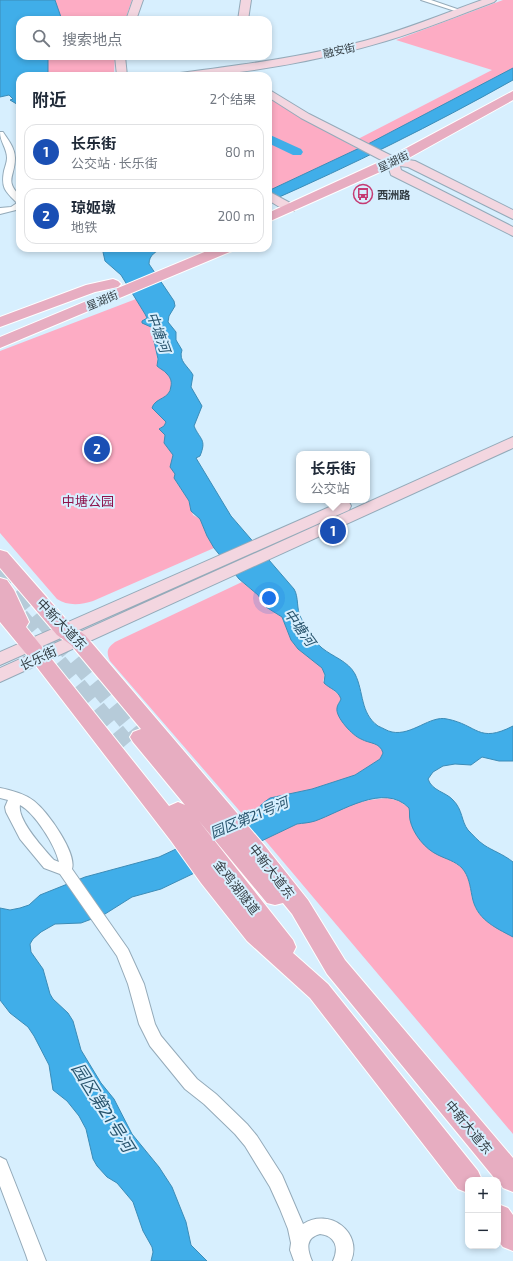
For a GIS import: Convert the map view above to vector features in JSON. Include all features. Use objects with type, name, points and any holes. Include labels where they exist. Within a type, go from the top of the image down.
[{"type":"main road","name":"星湖街","points":[[272,227],[394,167],[513,95]]},
{"type":"main road","name":"星湖街","points":[[272,215],[286,205],[394,167],[411,164],[513,108]]},
{"type":"main road","name":"星湖街","points":[[164,269],[194,252]]},
{"type":"main road","name":"星湖街","points":[[0,343],[120,287],[164,269],[215,252]]},
{"type":"main road","name":"星湖街","points":[[0,329],[120,287]]},
{"type":"main road","points":[[0,322],[91,288],[120,287]]},
{"type":"main road","points":[[0,338],[120,287]]},
{"type":"main road","name":"中新大道东","points":[[0,556],[71,635],[226,814],[300,907],[336,967],[513,1179]]},
{"type":"main road","points":[[0,584],[35,651]]},
{"type":"main road","points":[[0,609],[35,651],[179,835],[209,876],[256,934],[319,991],[466,1177]]},
{"type":"main road","name":"金鸡湖隧道","points":[[319,991],[133,741],[336,967]]},
{"type":"main road","points":[[501,1222],[513,1237]]},
{"type":"street","points":[[132,16],[138,0]]},
{"type":"street","points":[[244,16],[246,0]]},
{"type":"street","points":[[424,0],[460,11]]},
{"type":"street","name":"融安街","points":[[250,72],[363,44],[424,25],[491,0]]},
{"type":"street","points":[[120,60],[121,72]]},
{"type":"street","points":[[244,60],[250,72]]},
{"type":"street","points":[[272,95],[305,116],[378,154],[394,167],[490,221],[513,232]]},
{"type":"street","points":[[0,134],[11,159],[6,182],[9,190],[16,197]]},
{"type":"street","points":[[411,164],[511,214]]},
{"type":"street","points":[[272,197],[286,205]]},
{"type":"street","points":[[0,211],[16,208]]},
{"type":"street","points":[[490,221],[511,214]]},
{"type":"street","points":[[370,494],[513,430]]},
{"type":"street","name":"长乐街","points":[[370,503],[513,442]]},
{"type":"street","name":"长乐街","points":[[266,547],[350,503]]},
{"type":"street","name":"长乐街","points":[[0,659],[35,651],[266,547],[370,503]]},
{"type":"street","name":"长乐街","points":[[0,676],[35,651]]},
{"type":"street","points":[[0,793],[16,798],[35,809],[44,822],[66,862],[68,873],[123,953],[136,984],[146,1024],[154,1041],[192,1084],[242,1128],[276,1181],[297,1229],[300,1255]]},
{"type":"street","points":[[16,798],[12,807],[13,812],[25,835],[49,864],[68,873]]},
{"type":"street","points":[[0,1165],[21,1218],[29,1244],[37,1261]]},
{"type":"street","points":[[300,1255],[302,1234],[315,1226],[323,1226],[330,1227],[337,1231],[345,1244],[345,1252],[342,1261]]},
{"type":"green space","points":[[55,0],[132,0],[126,16],[61,16]]},
{"type":"green space","points":[[503,0],[513,0],[513,68],[368,144],[358,139],[492,70],[396,40]]},
{"type":"green space","points":[[48,60],[115,60],[114,72],[48,72]]},
{"type":"green space","points":[[272,100],[358,149],[272,189]]},
{"type":"green space","name":"中塘公园","points":[[136,299],[147,317],[142,321],[154,330],[156,334],[155,343],[157,366],[167,373],[172,381],[169,393],[159,400],[159,415],[166,422],[164,426],[159,429],[165,435],[164,443],[173,455],[172,469],[175,474],[175,480],[189,501],[193,515],[200,519],[214,548],[93,601],[79,604],[65,603],[57,599],[0,533],[0,351]]},
{"type":"green space","points":[[242,582],[258,595],[266,607],[282,617],[288,633],[295,645],[321,666],[324,675],[323,681],[340,696],[341,699],[337,707],[337,712],[345,725],[361,739],[374,743],[380,747],[383,753],[380,759],[355,775],[312,789],[276,797],[256,811],[244,816],[110,661],[108,655],[110,646],[115,642]]},
{"type":"green space","points":[[387,798],[399,801],[409,808],[412,826],[422,842],[436,853],[459,865],[463,869],[467,876],[474,906],[482,917],[513,937],[513,1134],[264,839],[297,824],[315,821],[353,804]]},
{"type":"water","points":[[0,0],[55,0],[61,16],[16,16],[16,60],[48,60],[48,72],[16,72],[16,104],[10,100],[13,99],[9,95],[0,97]]},
{"type":"water","points":[[513,68],[513,80],[483,97],[392,144],[272,200],[272,189],[368,144]]},
{"type":"water","points":[[103,252],[156,252],[150,258],[149,264],[174,301],[175,306],[169,316],[168,322],[176,332],[176,340],[182,350],[182,360],[193,375],[191,387],[202,406],[194,426],[203,443],[200,456],[196,458],[231,516],[296,592],[299,614],[319,646],[344,662],[355,674],[365,709],[372,721],[378,726],[392,732],[407,731],[427,722],[441,719],[457,722],[478,732],[485,733],[501,731],[513,726],[513,761],[499,761],[482,757],[471,765],[455,764],[443,766],[433,772],[428,779],[436,789],[450,797],[456,804],[466,827],[476,838],[484,845],[513,862],[513,937],[493,926],[477,911],[468,878],[464,871],[453,862],[438,855],[424,845],[414,831],[409,808],[399,801],[387,798],[375,798],[362,801],[315,821],[297,824],[161,889],[132,897],[105,914],[81,923],[55,924],[41,932],[30,944],[31,952],[43,969],[50,994],[53,999],[68,1013],[73,1021],[81,1050],[101,1083],[114,1099],[132,1134],[159,1167],[172,1187],[186,1222],[191,1245],[207,1261],[151,1261],[153,1252],[152,1247],[143,1231],[133,1202],[117,1183],[107,1177],[97,1166],[93,1159],[86,1129],[79,1116],[67,1101],[53,1090],[49,1065],[34,1036],[28,1027],[10,1013],[0,1000],[0,908],[10,910],[20,908],[29,905],[40,895],[85,877],[159,857],[255,812],[270,798],[312,789],[355,775],[380,759],[383,753],[380,747],[364,741],[345,726],[337,712],[337,707],[341,699],[340,696],[324,683],[325,675],[322,668],[298,649],[291,640],[282,617],[266,607],[258,595],[239,579],[214,548],[200,519],[191,511],[189,501],[174,478],[175,474],[170,467],[173,455],[164,443],[165,435],[159,429],[164,426],[166,422],[152,408],[156,402],[168,394],[171,384],[165,371],[157,366],[158,359],[154,341],[156,334],[151,327],[142,323],[142,321],[147,318],[145,314],[121,275],[105,261]]},
{"type":"waterway","points":[[272,140],[297,152]]},
{"type":"tunnel","points":[[0,566],[141,737]]},
{"type":"tunnel","points":[[0,594],[126,745]]},
{"type":"place","name":"西洲路","points":[[363,194]]},
{"type":"place","name":"琼姬墩","points":[[97,449]]},
{"type":"place","name":"长乐街","points":[[333,531]]},
{"type":"water label","name":"中塘河","points":[[159,332]]},
{"type":"water label","name":"中塘河","points":[[300,627]]},
{"type":"water label","name":"园区第21号河","points":[[249,817]]},
{"type":"water label","name":"园区第21号河","points":[[104,1107]]}]
